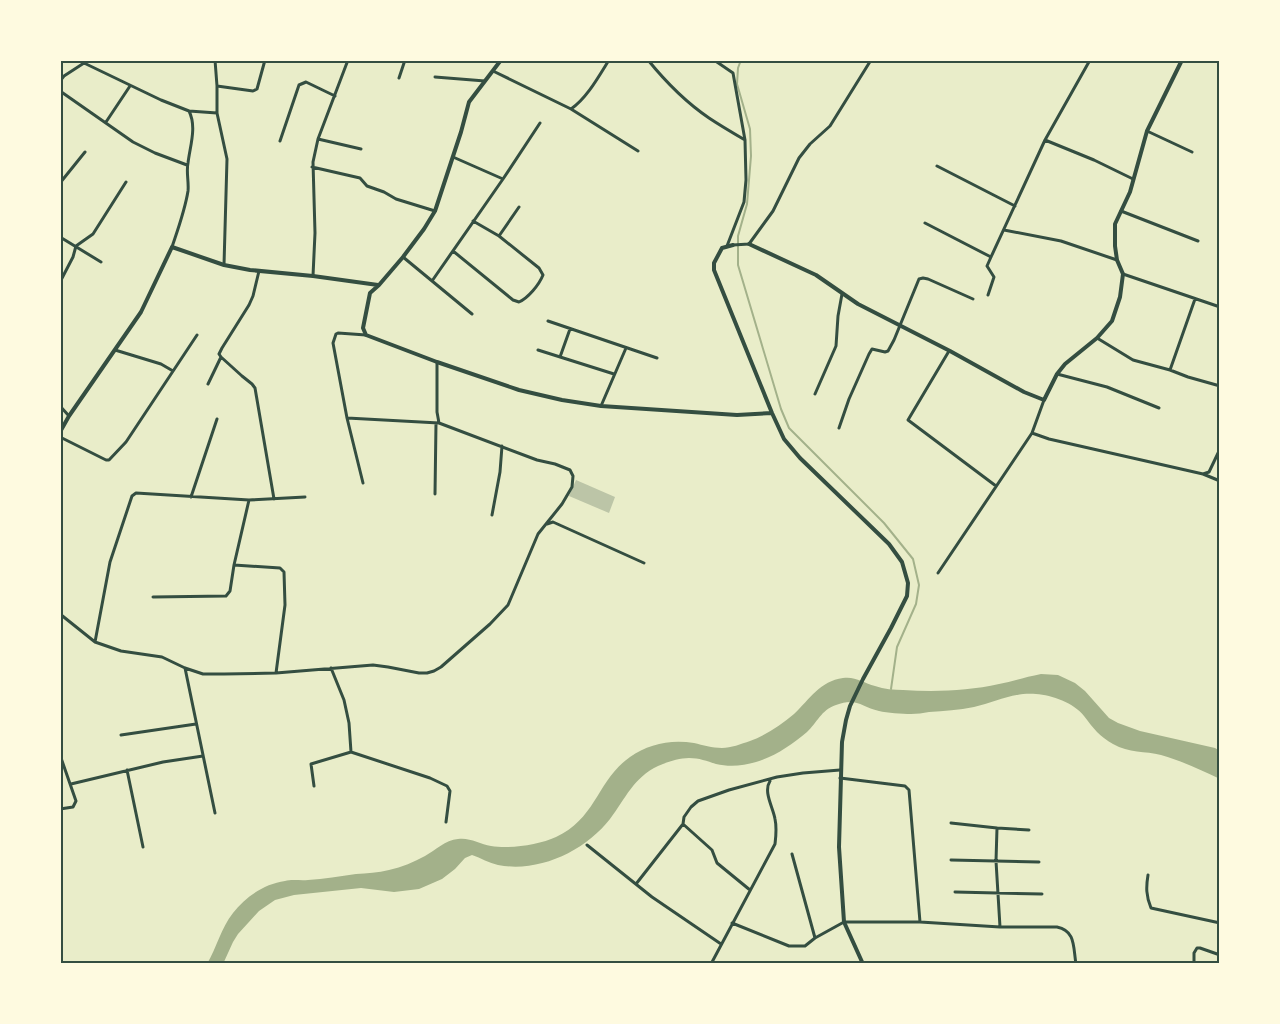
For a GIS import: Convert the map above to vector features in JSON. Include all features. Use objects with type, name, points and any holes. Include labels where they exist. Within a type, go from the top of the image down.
[{"type":"street","points":[[214,60],[217,113],[227,159],[224,265]]},
{"type":"street","points":[[217,86],[253,91],[257,88],[265,60]]},
{"type":"street","points":[[313,276],[315,233],[312,167],[318,139],[348,60]]},
{"type":"street","points":[[399,78],[405,60]]},
{"type":"street","points":[[366,335],[363,328],[370,293],[403,257],[435,211],[469,102],[501,60]]},
{"type":"street","points":[[572,109],[595,82],[609,60]]},
{"type":"street","points":[[648,60],[686,99],[709,118],[745,140]]},
{"type":"street","points":[[714,60],[733,73],[745,140],[744,202],[727,246]]},
{"type":"street","points":[[748,244],[773,211],[799,158],[810,144],[830,126],[871,60]]},
{"type":"street","points":[[988,295],[994,277],[987,266],[1044,140],[1090,60]]},
{"type":"street","points":[[938,573],[1032,433],[1044,400],[1057,374],[1065,364],[1097,338],[1112,321],[1120,297],[1123,274],[1117,260],[1115,224],[1134,179],[1147,131],[1182,60]]},
{"type":"street","points":[[60,81],[84,61],[131,86],[189,111],[217,113]]},
{"type":"street","points":[[493,71],[572,109],[638,151]]},
{"type":"street","points":[[435,77],[485,81]]},
{"type":"street","points":[[280,141],[299,85],[306,82],[335,96]]},
{"type":"street","points":[[106,122],[131,86]]},
{"type":"street","points":[[60,91],[133,142],[154,153],[187,165]]},
{"type":"street","points":[[60,432],[141,312],[172,247],[188,191],[187,165],[193,127],[189,111]]},
{"type":"street","points":[[432,281],[540,123]]},
{"type":"street","points":[[1147,131],[1192,152]]},
{"type":"street","points":[[318,139],[361,150]]},
{"type":"street","points":[[1044,140],[1134,179]]},
{"type":"street","points":[[60,183],[85,152]]},
{"type":"street","points":[[453,157],[502,178]]},
{"type":"street","points":[[937,166],[1015,206]]},
{"type":"street","points":[[312,167],[360,178],[367,186],[384,192],[396,200],[435,211]]},
{"type":"street","points":[[60,282],[76,246],[93,234],[126,182]]},
{"type":"street","points":[[499,236],[519,207]]},
{"type":"street","points":[[1121,211],[1198,241]]},
{"type":"street","points":[[453,251],[513,300],[519,302],[541,280],[543,275],[539,268],[499,236],[473,221]]},
{"type":"street","points":[[925,223],[991,257]]},
{"type":"street","points":[[1004,230],[1061,241],[1117,260]]},
{"type":"street","points":[[60,237],[101,262]]},
{"type":"street","points":[[863,964],[844,922],[839,847],[842,742],[850,706],[907,596],[908,583],[902,562],[889,544],[800,458],[784,439],[714,270],[717,255],[722,248],[727,246],[748,244],[816,274],[842,294],[899,326],[1024,392],[1044,400]]},
{"type":"street","points":[[172,247],[224,265],[379,285]]},
{"type":"street","points":[[403,257],[472,314]]},
{"type":"street","points":[[208,384],[221,357],[219,354],[222,348],[253,296],[259,271]]},
{"type":"street","points":[[1123,274],[1220,307]]},
{"type":"street","points":[[839,428],[871,350],[888,351],[920,279],[923,278],[974,299]]},
{"type":"street","points":[[815,393],[836,346],[842,294]]},
{"type":"street","points":[[1170,370],[1195,298]]},
{"type":"street","points":[[548,321],[657,358]]},
{"type":"street","points":[[560,357],[570,329]]},
{"type":"street","points":[[363,483],[346,418],[333,343],[338,333],[366,335],[519,390],[562,400],[601,406],[737,415],[772,413]]},
{"type":"street","points":[[60,437],[109,460],[126,442],[197,335]]},
{"type":"street","points":[[1097,338],[1133,360],[1220,386]]},
{"type":"street","points":[[601,406],[626,348]]},
{"type":"street","points":[[115,350],[161,364],[173,371]]},
{"type":"street","points":[[538,350],[614,374]]},
{"type":"street","points":[[950,351],[908,420],[996,486]]},
{"type":"street","points":[[221,357],[255,388],[274,499]]},
{"type":"street","points":[[435,495],[437,362]]},
{"type":"street","points":[[1057,374],[1107,387],[1158,408]]},
{"type":"street","points":[[60,406],[69,416]]},
{"type":"street","points":[[60,614],[95,642],[121,651],[162,657],[203,674],[276,673],[373,665],[427,674],[441,667],[508,605],[534,541],[572,488],[573,476],[570,470],[555,464],[537,460],[437,423],[346,418]]},
{"type":"street","points":[[191,496],[217,419]]},
{"type":"street","points":[[1032,433],[1049,439],[1203,474],[1220,481]]},
{"type":"street","points":[[492,515],[502,446]]},
{"type":"street","points":[[1203,474],[1209,472],[1220,449]]},
{"type":"street","points":[[95,642],[110,562],[132,496],[136,494],[249,500],[305,497]]},
{"type":"street","points":[[153,597],[226,596],[230,591],[249,500]]},
{"type":"street","points":[[545,525],[553,522],[644,562]]},
{"type":"street","points":[[234,565],[280,568],[284,572],[285,605],[276,673]]},
{"type":"street","points":[[185,668],[215,813]]},
{"type":"street","points":[[331,668],[344,700],[349,723],[351,752]]},
{"type":"street","points":[[121,735],[196,724]]},
{"type":"street","points":[[314,786],[311,764],[351,752],[430,778],[447,786],[450,791],[446,822]]},
{"type":"street","points":[[60,755],[76,801],[73,807],[60,809]]},
{"type":"street","points":[[71,784],[163,762],[203,756]]},
{"type":"street","points":[[127,770],[143,847]]},
{"type":"street","points":[[636,884],[698,801],[729,789],[771,779],[803,773],[840,770]]},
{"type":"street","points":[[840,778],[905,786],[909,790],[920,922]]},
{"type":"street","points":[[711,964],[775,844],[777,833],[775,817],[766,789],[771,779]]},
{"type":"street","points":[[951,823],[1029,830]]},
{"type":"street","points":[[683,824],[712,850],[717,863],[750,890]]},
{"type":"street","points":[[997,828],[996,861],[1000,927]]},
{"type":"street","points":[[587,845],[652,897],[721,944]]},
{"type":"street","points":[[792,854],[815,938]]},
{"type":"street","points":[[951,860],[1039,862]]},
{"type":"street","points":[[1148,875],[1146,888],[1151,908],[1220,923]]},
{"type":"street","points":[[956,892],[1042,894]]},
{"type":"street","points":[[732,923],[789,946],[805,946],[844,922],[1057,927],[1065,929],[1072,935],[1076,964]]},
{"type":"street","points":[[1194,964],[1194,953],[1197,948],[1220,955]]},
{"type":"shaded area","points":[[1041,674],[1058,675],[1075,683],[1109,718],[1118,723],[1140,731],[1215,748],[1220,751],[1220,779],[1169,757],[1125,749],[1113,744],[1100,735],[1075,707],[1049,696],[1020,694],[968,708],[913,714],[886,712],[854,702],[843,703],[831,707],[796,741],[763,760],[731,766],[685,758],[658,766],[642,776],[600,830],[588,841],[560,857],[529,866],[514,867],[495,864],[472,855],[465,858],[442,879],[419,889],[394,892],[361,888],[294,895],[275,900],[259,911],[238,934],[223,964],[207,964],[233,913],[243,902],[262,888],[288,880],[320,879],[394,869],[417,860],[453,840],[466,839],[491,846],[515,847],[549,840],[570,829],[580,820],[619,766],[637,753],[668,742],[694,743],[722,748],[750,741],[784,722],[822,687],[835,680],[852,678],[893,690],[939,691],[987,686]]},
{"type":"building","points":[[576,480],[615,497],[609,513],[569,496]]},
{"type":"waterway","points":[[741,60],[737,84],[750,129],[751,156],[747,204],[738,236],[738,265],[781,409],[789,428],[884,523],[913,559],[919,585],[916,604],[897,647],[891,689]]}]
